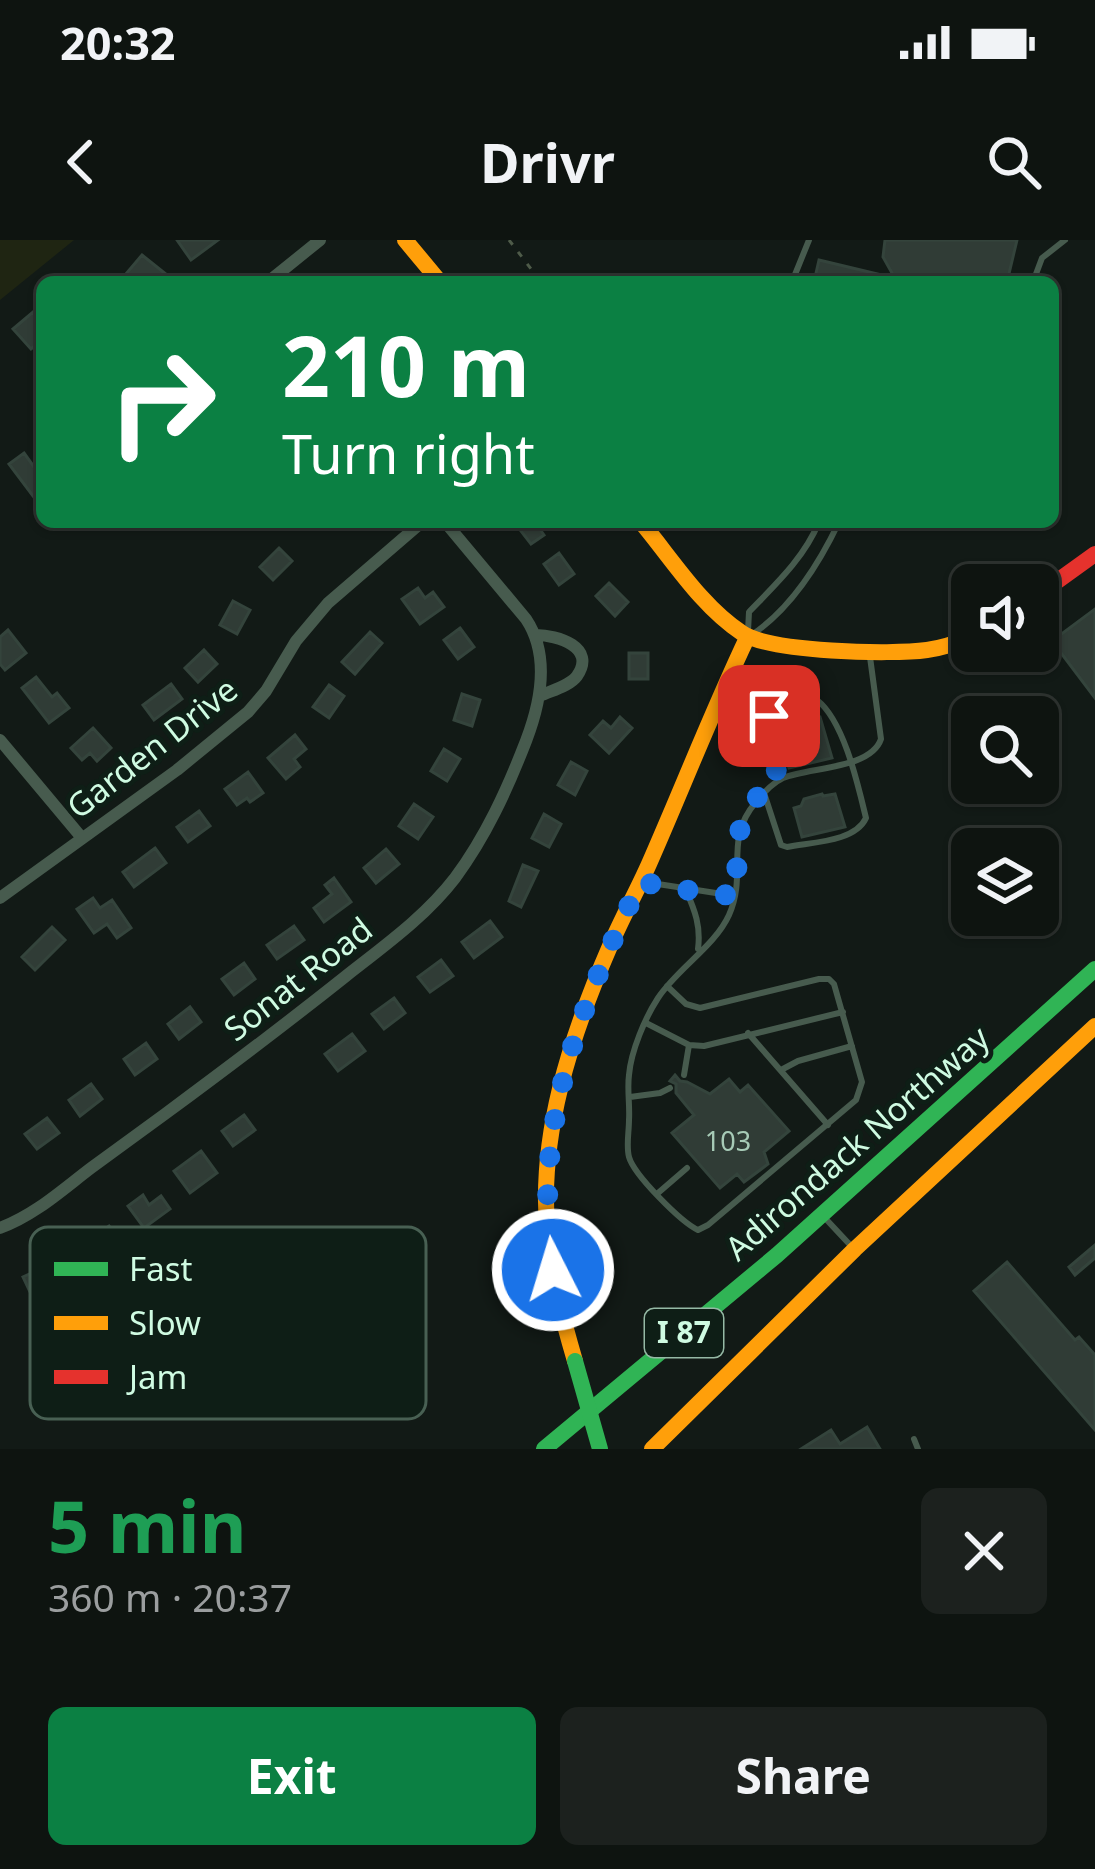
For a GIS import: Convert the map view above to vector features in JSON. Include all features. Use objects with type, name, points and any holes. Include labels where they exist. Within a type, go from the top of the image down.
[{"type":"main road","points":[[405,240],[435,276]]},
{"type":"main road","points":[[646,528],[715,609],[747,638],[869,652],[910,652],[951,644]]},
{"type":"main road","points":[[1059,580],[1095,554]]},
{"type":"main road","points":[[600,1449],[550,1252],[546,1196],[550,1137],[568,1059],[610,945],[747,638]]},
{"type":"main road","name":"Adirondack Northway","points":[[544,1449],[822,1215],[1095,969]]},
{"type":"main road","name":"I 87","points":[[652,1449],[855,1249],[1095,1027]]},
{"type":"street","points":[[275,276],[320,240]]},
{"type":"street","name":"Garden Drive","points":[[0,898],[177,770],[248,712],[328,603],[415,528]]},
{"type":"street","name":"Sonat Road","points":[[0,1228],[52,1200],[255,1048],[431,905],[474,849],[505,796],[533,722],[541,665],[536,634],[450,528]]},
{"type":"street","name":"Sonat Road","points":[[536,634],[567,640],[575,646],[580,664],[577,677],[540,695]]},
{"type":"street","points":[[0,740],[82,838]]},
{"type":"lane","points":[[794,276],[809,240]]},
{"type":"lane","points":[[1035,276],[1042,258],[1065,240]]},
{"type":"lane","points":[[747,638],[749,612],[796,561],[816,528]]},
{"type":"lane","points":[[747,638],[769,624],[793,595],[836,528]]},
{"type":"lane","points":[[667,986],[686,1004],[700,1008],[829,979],[862,1082],[856,1100],[698,1230],[687,1225],[628,1156],[631,1060],[654,1004],[667,986],[712,939],[728,917],[735,896],[741,822],[779,780],[868,756],[878,748],[881,739],[869,652]]},
{"type":"lane","points":[[764,793],[781,845],[788,847],[859,831],[866,818],[852,761],[817,700],[766,720],[779,780]]},
{"type":"lane","points":[[641,881],[735,896]]},
{"type":"lane","points":[[686,890],[697,914],[698,952]]},
{"type":"lane","points":[[646,1023],[689,1045],[704,1046],[843,1012]]},
{"type":"lane","points":[[748,1034],[828,1125]]},
{"type":"lane","points":[[684,1075],[689,1045]]},
{"type":"lane","points":[[782,1070],[853,1046]]},
{"type":"lane","points":[[630,1097],[670,1088]]},
{"type":"lane","points":[[658,1193],[687,1168]]},
{"type":"lane","points":[[822,1215],[855,1249]]},
{"type":"lane","points":[[914,1439],[918,1449]]},
{"type":"path","points":[[509,240],[536,276]]},
{"type":"green space","points":[[0,240],[74,240],[0,300]]},
{"type":"building","points":[[177,240],[218,240],[191,260]]},
{"type":"building","points":[[885,240],[1017,240],[1008,276],[894,276],[883,257]]},
{"type":"building","points":[[142,255],[167,275],[126,276]]},
{"type":"building","points":[[819,260],[886,276],[815,276]]},
{"type":"building","points":[[33,312],[36,345],[31,349],[13,329]]},
{"type":"building","points":[[24,453],[36,470],[36,500],[9,464]]},
{"type":"building","points":[[519,528],[539,528],[544,535],[531,544]]},
{"type":"building","points":[[279,548],[292,561],[273,580],[260,567]]},
{"type":"building","points":[[559,553],[574,574],[559,585],[544,564]]},
{"type":"building","points":[[609,583],[628,602],[615,616],[596,596]]},
{"type":"building","points":[[418,588],[425,598],[433,592],[444,607],[420,624],[402,599]]},
{"type":"building","points":[[233,601],[250,610],[237,634],[220,625]]},
{"type":"building","points":[[1095,609],[1095,698],[1059,650],[1059,636]]},
{"type":"building","points":[[460,628],[474,647],[458,659],[444,640]]},
{"type":"building","points":[[8,630],[26,653],[5,670],[0,664],[0,637]]},
{"type":"building","points":[[370,632],[382,643],[355,674],[342,662]]},
{"type":"building","points":[[204,650],[217,664],[198,682],[185,668]]},
{"type":"building","points":[[629,653],[648,653],[648,679],[629,679]]},
{"type":"building","points":[[36,677],[52,697],[57,693],[69,708],[49,723],[22,688]]},
{"type":"building","points":[[171,684],[182,699],[154,720],[143,705]]},
{"type":"building","points":[[329,685],[344,696],[329,718],[313,707]]},
{"type":"building","points":[[462,694],[480,700],[472,726],[454,720]]},
{"type":"building","points":[[620,717],[632,728],[609,753],[590,735],[603,721],[611,728]]},
{"type":"building","points":[[820,717],[832,758],[789,768],[777,730]]},
{"type":"building","points":[[93,728],[111,748],[97,761],[90,753],[82,760],[71,748]]},
{"type":"building","points":[[295,735],[306,749],[294,759],[300,767],[286,779],[268,758]]},
{"type":"building","points":[[444,749],[460,759],[447,781],[431,771]]},
{"type":"building","points":[[571,762],[587,771],[575,795],[558,785]]},
{"type":"building","points":[[248,772],[263,793],[237,805],[225,789]]},
{"type":"building","points":[[822,794],[835,794],[845,827],[802,837],[794,808]]},
{"type":"building","points":[[414,804],[433,817],[418,839],[399,826]]},
{"type":"building","points":[[199,811],[210,826],[188,842],[177,827]]},
{"type":"building","points":[[544,814],[561,824],[549,847],[532,838]]},
{"type":"building","points":[[155,848],[166,863],[134,887],[123,872]]},
{"type":"building","points":[[386,849],[399,864],[376,883],[364,868]]},
{"type":"building","points":[[523,865],[538,871],[521,907],[509,901]]},
{"type":"building","points":[[334,878],[351,902],[324,922],[314,908],[332,894],[325,885]]},
{"type":"building","points":[[93,898],[100,908],[112,900],[131,928],[117,938],[107,924],[94,933],[77,909]]},
{"type":"building","points":[[490,921],[502,937],[474,958],[462,942]]},
{"type":"building","points":[[294,926],[304,940],[277,959],[267,945]]},
{"type":"building","points":[[52,927],[65,940],[35,970],[22,957]]},
{"type":"building","points":[[441,960],[453,976],[430,992],[418,977]]},
{"type":"building","points":[[244,963],[255,979],[234,995],[222,979]]},
{"type":"building","points":[[394,998],[405,1013],[384,1029],[372,1014]]},
{"type":"building","points":[[190,1007],[201,1022],[179,1039],[168,1024]]},
{"type":"building","points":[[352,1034],[365,1051],[338,1071],[325,1054]]},
{"type":"building","points":[[146,1043],[157,1059],[135,1075],[124,1059]]},
{"type":"building","points":[[675,1075],[710,1094],[729,1079],[740,1092],[748,1085],[789,1131],[764,1152],[768,1164],[744,1182],[737,1174],[720,1188],[672,1133],[694,1115],[670,1081]]},
{"type":"building","points":[[91,1084],[102,1099],[80,1116],[69,1100]]},
{"type":"building","points":[[244,1115],[255,1130],[233,1146],[222,1131]]},
{"type":"building","points":[[47,1118],[59,1133],[37,1149],[25,1134]]},
{"type":"building","points":[[201,1151],[217,1173],[190,1193],[174,1171]]},
{"type":"building","points":[[143,1195],[149,1205],[161,1196],[170,1209],[143,1227],[128,1206]]},
{"type":"building","points":[[1095,1245],[1095,1258],[1075,1275],[1069,1267]]},
{"type":"building","points":[[1007,1262],[1075,1340],[1079,1337],[1095,1355],[1095,1430],[974,1291]]},
{"type":"building","points":[[867,1427],[880,1449],[801,1449],[831,1430],[840,1444]]},
{"type":"traffic: fast","points":[[544,1449],[777,1255],[1095,969]]},
{"type":"traffic: fast","points":[[575,1361],[600,1449]]},
{"type":"traffic: slow","points":[[405,240],[435,276]]},
{"type":"traffic: slow","points":[[646,528],[713,609],[757,639],[803,648],[887,652],[951,645]]},
{"type":"traffic: slow","points":[[575,1361],[548,1237],[548,1162],[560,1088],[596,980],[747,638]]},
{"type":"traffic: slow","points":[[652,1449],[855,1249],[1095,1026]]},
{"type":"traffic: jam","points":[[1059,580],[1095,554]]},
{"type":"route","points":[[553,1270],[546,1196],[550,1137],[568,1059],[610,945],[641,881],[735,896],[741,822],[779,780],[765,730],[769,716]]}]
